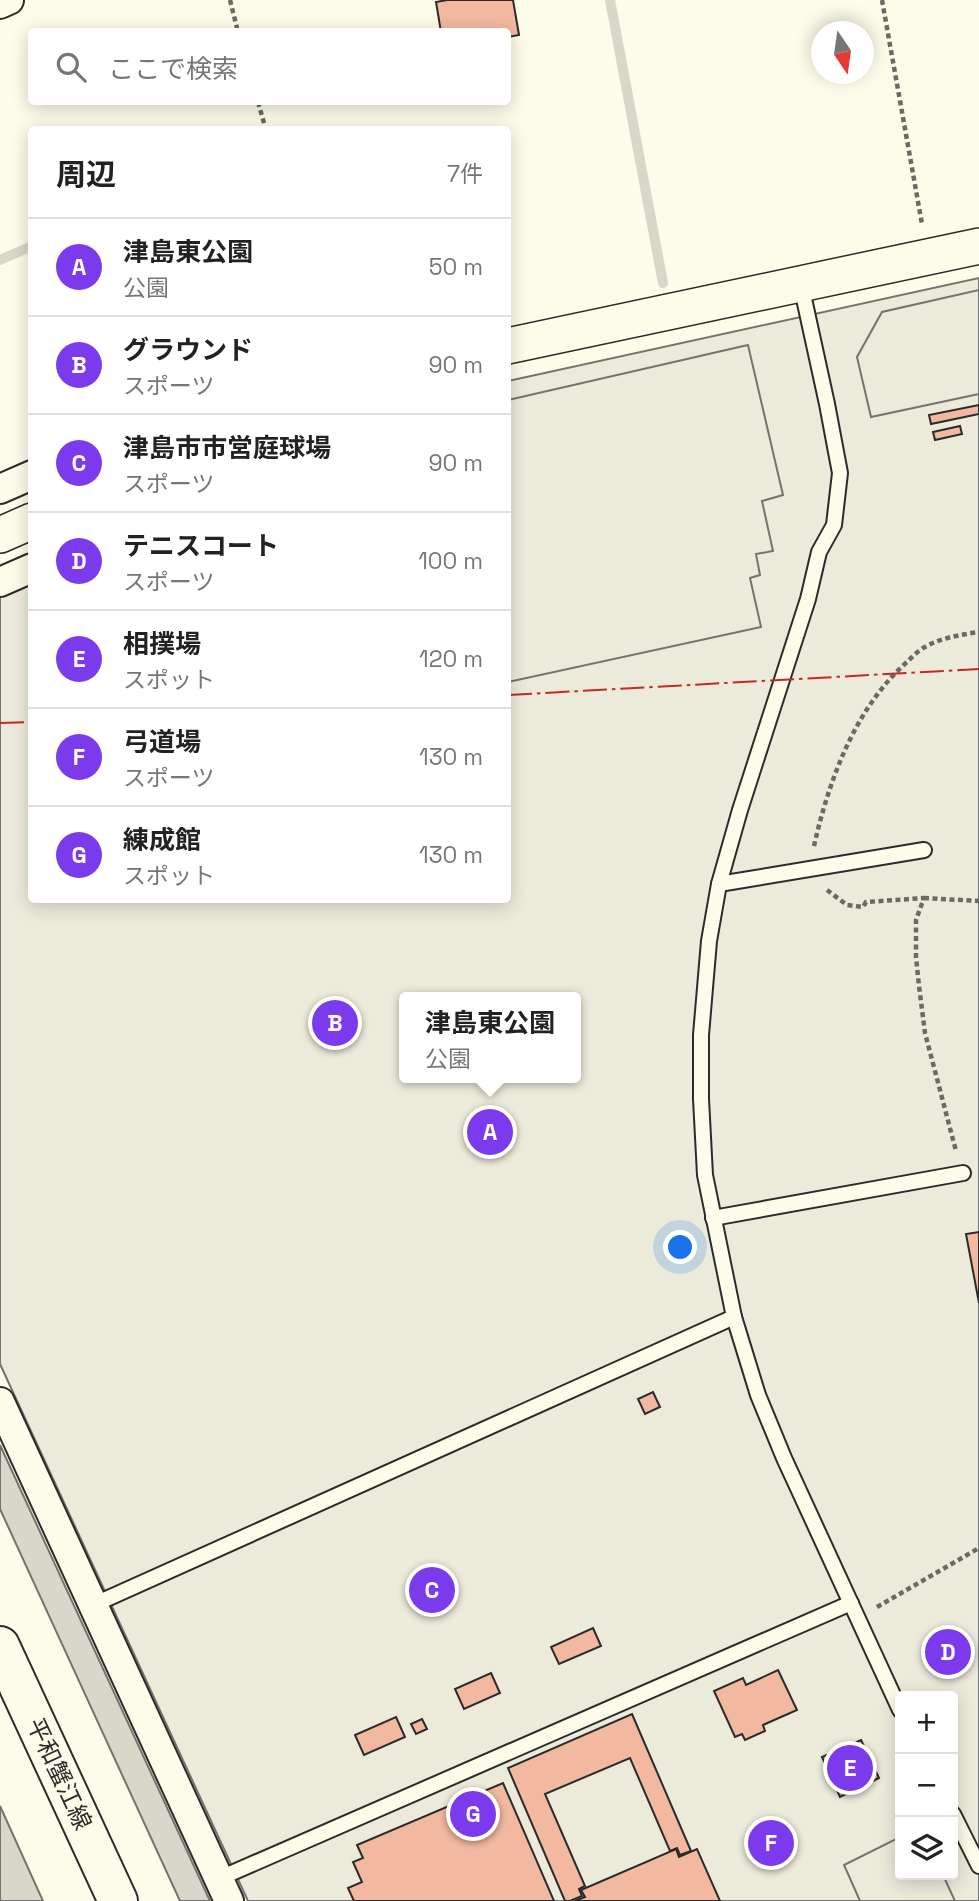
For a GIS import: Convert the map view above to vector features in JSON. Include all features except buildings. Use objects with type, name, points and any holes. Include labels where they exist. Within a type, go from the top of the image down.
[{"type":"main road","name":"平和蟹江線","points":[[0,1646],[118,1901]]},
{"type":"street","points":[[0,4],[9,0]]},
{"type":"street","points":[[511,345],[979,246]]},
{"type":"street","points":[[0,489],[28,477]]},
{"type":"street","points":[[0,535],[28,523]]},
{"type":"street","points":[[0,582],[28,570]]},
{"type":"street","points":[[0,1402],[223,1890]]},
{"type":"lane","points":[[801,285],[840,473],[834,525],[820,552],[719,884],[709,941],[701,1035],[705,1175],[734,1317],[758,1395],[784,1458],[895,1699]]},
{"type":"lane","points":[[719,884],[924,850]]},
{"type":"lane","points":[[713,1218],[963,1173]]},
{"type":"lane","points":[[93,1605],[734,1317]]},
{"type":"lane","points":[[223,1890],[851,1603]]},
{"type":"lane","points":[[954,1817],[979,1866]]},
{"type":"path","points":[[230,0],[237,28]]},
{"type":"path","points":[[882,0],[928,256]]},
{"type":"path","points":[[259,105],[265,126]]},
{"type":"path","points":[[924,898],[979,901]]},
{"type":"path","points":[[858,1618],[979,1548]]},
{"type":"shaded area","points":[[979,278],[979,1901],[248,1901],[0,1364],[0,596],[28,582],[28,903],[511,903],[511,380]]},
{"type":"shaded area","points":[[979,290],[979,394],[871,417],[857,357],[882,312]]},
{"type":"shaded area","points":[[748,345],[783,495],[762,501],[773,551],[756,554],[760,575],[750,578],[761,627],[511,681],[511,399]]},
{"type":"shaded area","points":[[0,1445],[210,1901],[180,1901],[0,1509]]},
{"type":"shaded area","points":[[0,1806],[43,1901],[0,1901]]},
{"type":"shaded area","points":[[895,1840],[895,1880],[945,1880],[955,1901],[860,1901],[844,1865]]},
{"type":"waterway","points":[[610,0],[663,283]]},
{"type":"waterway","points":[[0,260],[28,248]]},
{"type":"power","points":[[511,695],[979,669]]},
{"type":"power","points":[[0,723],[28,722]]},
{"type":"place","name":"グラウンド","points":[[335,1023]]},
{"type":"place","name":"津島東公園","points":[[490,1132]]},
{"type":"place","name":"津島市市営庭球場","points":[[432,1590]]},
{"type":"place","name":"テニスコート","points":[[948,1652]]},
{"type":"place","name":"相撲場","points":[[850,1768]]},
{"type":"place","name":"練成館","points":[[473,1814]]},
{"type":"place","name":"弓道場","points":[[771,1843]]}]
